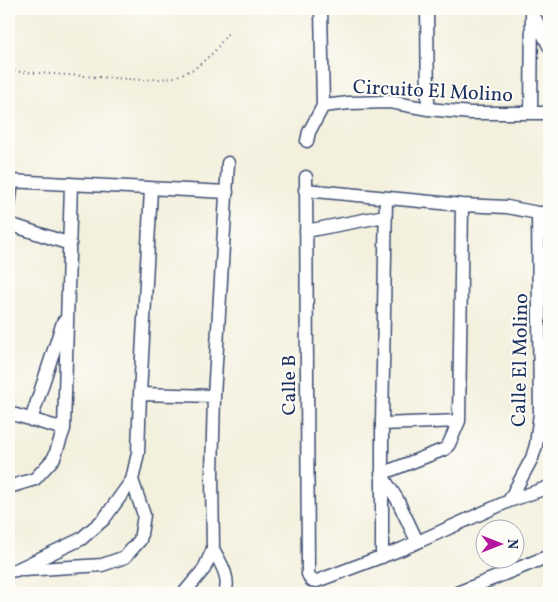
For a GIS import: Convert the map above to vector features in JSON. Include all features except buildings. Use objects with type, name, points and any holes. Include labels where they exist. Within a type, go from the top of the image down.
[{"type":"street","name":"Circuito El Molino","points":[[321,9],[323,106],[390,102],[428,109],[471,113],[549,112]]},
{"type":"street","points":[[427,9],[428,109]]},
{"type":"street","points":[[532,10],[549,46]]},
{"type":"street","points":[[531,113],[532,10]]},
{"type":"street","points":[[307,141],[309,132],[323,106]]},
{"type":"street","points":[[184,593],[204,569],[213,549],[214,396],[228,163]]},
{"type":"street","points":[[9,205],[11,181],[227,192]]},
{"type":"street","name":"Calle B","points":[[382,557],[317,581],[311,580],[308,574],[306,183],[386,198]]},
{"type":"street","points":[[9,487],[35,479],[54,458],[64,429],[71,184]]},
{"type":"street","points":[[12,570],[81,539],[104,519],[132,480],[138,453],[152,189]]},
{"type":"street","points":[[544,213],[507,207],[386,198],[381,474],[382,557],[510,501],[549,487]]},
{"type":"street","points":[[381,474],[445,449],[459,420],[462,205]]},
{"type":"street","name":"Calle El Molino","points":[[510,501],[532,458],[544,411],[544,213]]},
{"type":"street","points":[[306,231],[385,216]]},
{"type":"street","points":[[9,224],[70,244]]},
{"type":"street","points":[[31,420],[68,307]]},
{"type":"street","points":[[140,394],[214,396]]},
{"type":"street","points":[[9,413],[64,429]]},
{"type":"street","points":[[382,424],[459,420]]},
{"type":"street","points":[[381,474],[397,499],[417,541]]},
{"type":"street","points":[[12,570],[102,565],[125,557],[140,540],[144,515],[132,480]]},
{"type":"street","points":[[213,549],[225,570],[227,589],[225,593]]},
{"type":"street","points":[[457,593],[549,556]]},
{"type":"path","points":[[9,70],[144,80],[172,78],[194,69],[214,52],[229,32]]}]
